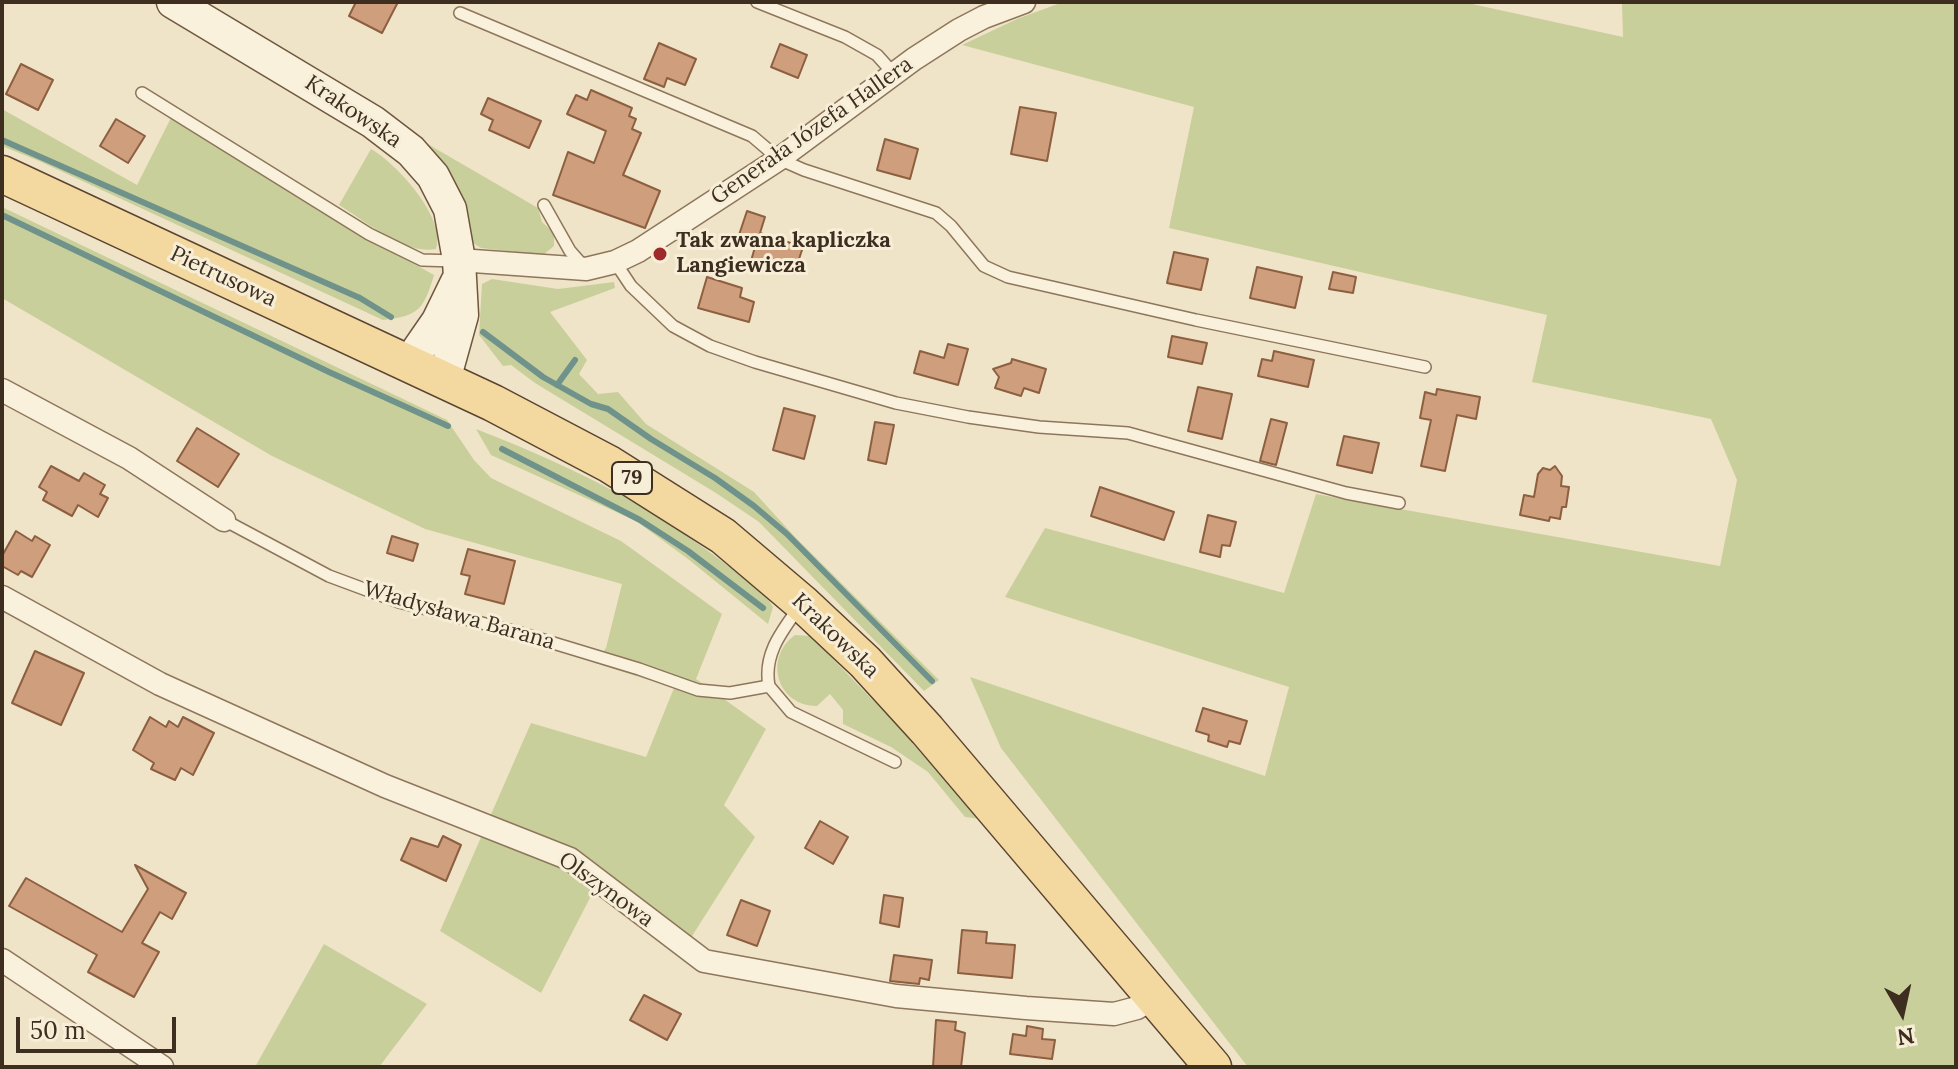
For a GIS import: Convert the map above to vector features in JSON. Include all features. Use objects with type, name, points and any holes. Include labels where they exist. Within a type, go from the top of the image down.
[{"type":"main road","name":"Pietrusowa","points":[[2,174],[444,380]]},
{"type":"main road","name":"Krakowska","points":[[444,380],[609,464],[668,500],[723,536],[802,603],[865,662],[927,730],[1213,1067]]},
{"type":"street","name":"Krakowska","points":[[173,2],[315,85],[411,151],[433,176],[450,209],[462,315],[444,380]]},
{"type":"street","name":"Generała Józefa Hallera","points":[[459,270],[586,269],[615,262],[638,251],[779,159],[959,30],[1024,2]]},
{"type":"street","points":[[409,363],[438,321],[459,270]]},
{"type":"street","name":"Władysława Barana","points":[[2,390],[129,458],[224,520]]},
{"type":"street","name":"Olszynowa","points":[[2,597],[160,684],[385,786],[570,859],[704,961],[896,996],[1026,1008],[1114,1014],[1137,1008],[1154,997]]},
{"type":"street","points":[[2,960],[162,1067]]},
{"type":"lane","points":[[757,2],[845,37],[877,55],[894,74]]},
{"type":"lane","points":[[460,13],[752,136],[779,159],[936,213],[984,266],[1008,277],[1425,367]]},
{"type":"lane","points":[[142,93],[369,234],[422,260],[459,270]]},
{"type":"lane","points":[[544,205],[570,251],[586,269]]},
{"type":"lane","points":[[615,262],[631,286],[673,326],[710,346],[755,362],[896,403],[968,417],[1039,427],[1128,433],[1346,493],[1399,503]]},
{"type":"lane","name":"Władysława Barana","points":[[224,520],[329,576],[399,602],[517,632],[698,690],[730,693],[769,686]]},
{"type":"lane","points":[[802,603],[777,638],[770,655],[767,673],[769,686],[791,712],[895,762]]},
{"type":"green space","points":[[1063,2],[1463,2],[1623,37],[1622,2],[1956,2],[1956,1067],[1248,1067],[1001,748],[970,677],[1265,776],[1289,687],[1005,597],[1045,528],[1284,593],[1316,494],[1720,566],[1737,480],[1711,419],[1532,382],[1547,315],[1169,228],[1194,107],[962,45]]},
{"type":"green space","points":[[176,108],[334,219],[434,275],[419,308],[405,316],[383,320],[2,146],[2,109],[137,185]]},
{"type":"green space","points":[[419,139],[538,208],[542,222],[554,233],[554,246],[543,255],[481,248],[473,243]]},
{"type":"green space","points":[[371,149],[393,166],[427,207],[437,236],[436,249],[411,247],[398,242],[339,205]]},
{"type":"green space","points":[[2,207],[447,420],[474,460],[491,478],[621,541],[722,614],[696,679],[766,729],[724,805],[755,837],[680,955],[593,892],[541,993],[440,931],[531,723],[646,757],[674,688],[595,663],[606,648],[622,584],[425,529],[272,456],[2,298]]},
{"type":"green space","points":[[492,279],[558,289],[614,282],[615,288],[550,312],[587,360],[579,374],[598,394],[618,392],[646,424],[754,492],[939,680],[924,691],[759,522],[511,365],[503,366],[479,335],[482,284]]},
{"type":"green space","points":[[476,429],[572,470],[662,519],[764,593],[773,607],[768,624],[636,521],[491,455]]},
{"type":"green space","points":[[795,635],[811,636],[890,718],[980,819],[965,817],[928,772],[891,747],[843,724],[843,710],[830,694],[817,706],[792,698],[784,690],[777,668],[785,645]]},
{"type":"green space","points":[[324,944],[427,1004],[379,1067],[255,1067]]},
{"type":"building","points":[[356,2],[398,2],[382,33],[349,16]]},
{"type":"building","points":[[659,43],[696,59],[685,85],[667,78],[664,87],[644,79]]},
{"type":"building","points":[[780,44],[807,55],[798,78],[771,67]]},
{"type":"building","points":[[21,64],[53,80],[38,110],[6,94]]},
{"type":"building","points":[[591,90],[632,108],[629,116],[636,119],[632,129],[641,133],[623,175],[660,191],[645,228],[553,195],[568,152],[594,163],[606,131],[567,114],[576,95],[587,100]]},
{"type":"building","points":[[488,98],[541,121],[529,148],[489,130],[493,120],[481,114]]},
{"type":"building","points":[[1020,107],[1056,113],[1047,161],[1011,154]]},
{"type":"building","points":[[116,119],[145,136],[128,163],[100,146]]},
{"type":"building","points":[[885,139],[918,149],[910,179],[877,170]]},
{"type":"building","points":[[747,211],[765,217],[760,233],[803,247],[794,274],[751,261],[755,247],[737,241]]},
{"type":"building","points":[[1174,252],[1208,259],[1201,290],[1167,283]]},
{"type":"building","points":[[1257,267],[1302,277],[1295,308],[1250,298]]},
{"type":"building","points":[[1333,272],[1356,277],[1353,293],[1329,289]]},
{"type":"building","points":[[707,277],[742,288],[740,297],[754,302],[749,322],[698,308]]},
{"type":"building","points":[[1172,336],[1207,343],[1202,364],[1168,357]]},
{"type":"building","points":[[948,344],[968,349],[958,385],[914,373],[920,351],[944,358]]},
{"type":"building","points":[[1274,351],[1314,360],[1308,387],[1258,376],[1262,359],[1272,361]]},
{"type":"building","points":[[1012,359],[1046,369],[1039,393],[1024,388],[1021,396],[995,388],[999,377],[993,369],[1011,363]]},
{"type":"building","points":[[1198,387],[1232,394],[1222,439],[1188,431]]},
{"type":"building","points":[[1437,389],[1480,397],[1476,419],[1457,415],[1445,471],[1421,466],[1431,420],[1420,418],[1425,392],[1436,395]]},
{"type":"building","points":[[784,408],[815,416],[804,459],[773,450]]},
{"type":"building","points":[[1271,419],[1287,423],[1276,465],[1260,461]]},
{"type":"building","points":[[875,422],[894,425],[886,464],[868,460]]},
{"type":"building","points":[[197,428],[239,454],[218,487],[177,461]]},
{"type":"building","points":[[1344,436],[1379,443],[1372,473],[1337,465]]},
{"type":"building","points":[[51,466],[79,481],[84,473],[105,485],[100,494],[108,498],[98,517],[78,505],[72,516],[43,500],[47,492],[39,487]]},
{"type":"building","points":[[1555,466],[1562,476],[1561,486],[1569,487],[1566,507],[1562,507],[1560,519],[1550,517],[1549,521],[1520,515],[1524,495],[1534,497],[1538,474],[1543,468],[1550,470]]},
{"type":"building","points":[[1100,487],[1174,512],[1164,540],[1091,516]]},
{"type":"building","points":[[1208,515],[1236,522],[1230,546],[1222,545],[1220,557],[1200,552]]},
{"type":"building","points":[[16,531],[32,541],[35,536],[50,545],[32,577],[21,571],[18,575],[2,566],[2,556]]},
{"type":"building","points":[[392,536],[418,544],[413,561],[387,553]]},
{"type":"building","points":[[468,549],[515,561],[504,604],[465,594],[470,576],[461,574]]},
{"type":"building","points":[[35,651],[84,673],[61,725],[12,703]]},
{"type":"building","points":[[1203,708],[1247,721],[1240,744],[1229,741],[1227,747],[1208,741],[1209,735],[1196,731]]},
{"type":"building","points":[[150,717],[166,727],[169,721],[178,727],[183,717],[214,733],[193,775],[181,768],[175,780],[151,769],[154,763],[133,750]]},
{"type":"building","points":[[820,821],[848,837],[833,864],[805,848]]},
{"type":"building","points":[[443,836],[461,845],[446,881],[401,860],[411,838],[438,847]]},
{"type":"building","points":[[135,865],[186,893],[172,919],[160,912],[142,943],[159,952],[134,997],[88,972],[97,955],[9,906],[26,878],[122,932],[148,889]]},
{"type":"building","points":[[884,895],[903,898],[899,927],[880,923]]},
{"type":"building","points":[[741,900],[770,911],[757,946],[727,935]]},
{"type":"building","points":[[962,930],[987,932],[986,943],[1015,945],[1012,978],[958,973]]},
{"type":"building","points":[[894,955],[932,960],[929,980],[920,978],[919,984],[890,981]]},
{"type":"building","points":[[644,995],[681,1014],[667,1040],[630,1020]]},
{"type":"building","points":[[936,1020],[956,1022],[955,1030],[965,1033],[961,1067],[933,1067]]},
{"type":"building","points":[[1027,1026],[1043,1029],[1042,1039],[1055,1040],[1052,1059],[1010,1054],[1013,1034],[1026,1036]]},
{"type":"waterway","points":[[2,140],[360,298],[391,317]]},
{"type":"waterway","points":[[2,215],[448,426]]},
{"type":"waterway","points":[[483,332],[543,377],[591,404],[608,409],[754,506],[787,534],[932,681]]},
{"type":"waterway","points":[[557,385],[575,360]]},
{"type":"waterway","points":[[502,449],[640,520],[688,551],[763,608]]},
{"type":"place","name":"Tak zwana kapliczka Langiewicza","points":[[660,254]]}]
